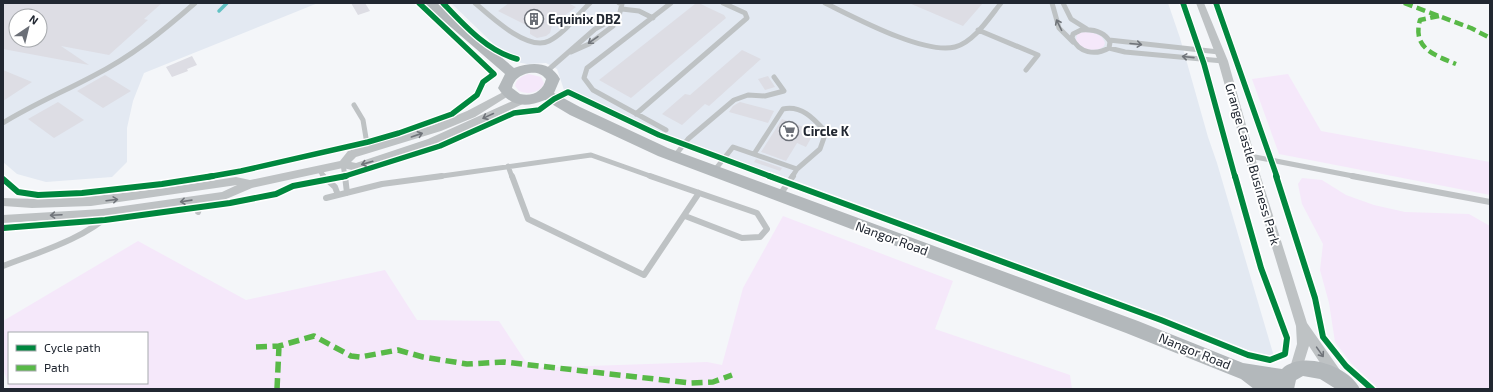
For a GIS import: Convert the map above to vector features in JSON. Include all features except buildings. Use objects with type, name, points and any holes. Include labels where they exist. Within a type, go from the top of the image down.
[{"type":"main road","points":[[429,3],[513,74]]},
{"type":"main road","points":[[534,68],[547,71],[553,79],[553,84],[545,94],[535,99],[523,100],[507,93],[506,83],[513,74],[519,71],[534,68]]},
{"type":"main road","name":"Nangor Road","points":[[545,94],[618,132],[714,172],[1123,323],[1243,371],[1289,379],[1304,368],[1315,369],[1344,384]]},
{"type":"main road","name":"Nangor Road","points":[[1243,371],[1269,389]]},
{"type":"street","name":"Grange Castle Business Park","points":[[1200,3],[1221,56],[1302,326],[1303,344],[1289,379]]},
{"type":"street","points":[[343,164],[352,154],[443,125],[470,114],[507,93]]},
{"type":"street","points":[[3,218],[113,211],[224,196],[250,184],[343,164],[356,166],[390,156],[432,142],[523,100]]},
{"type":"street","points":[[3,202],[32,204],[110,201],[236,181],[250,184]]},
{"type":"street","name":"Grange Castle Business Park","points":[[1302,326],[1344,384]]},
{"type":"lane","points":[[3,123],[25,109],[101,72],[154,38],[195,3]]},
{"type":"lane","points":[[475,3],[495,21],[502,23],[524,39],[532,43],[540,44],[548,42],[590,3]]},
{"type":"lane","points":[[547,71],[568,54],[581,40],[604,23],[620,16],[622,4],[620,3]]},
{"type":"lane","points":[[666,130],[593,90],[587,84],[584,73],[587,68],[671,3]]},
{"type":"lane","points":[[636,114],[747,18],[745,13],[723,3]]},
{"type":"lane","points":[[825,3],[912,41],[932,48],[946,49],[956,46],[978,30],[1001,3]]},
{"type":"lane","points":[[1052,3],[1059,28],[1081,49],[1094,53],[1101,52],[1109,48],[1125,52],[1221,56]]},
{"type":"lane","points":[[1063,3],[1067,15],[1072,23],[1100,32],[1109,40],[1127,44],[1221,56]]},
{"type":"lane","points":[[622,9],[639,11],[652,18]]},
{"type":"lane","points":[[568,54],[589,44],[613,26],[613,20]]},
{"type":"lane","points":[[1073,42],[1072,38],[1076,31],[1088,29]]},
{"type":"lane","points":[[978,30],[1038,55],[1026,70]]},
{"type":"lane","points":[[1109,40],[1109,48]]},
{"type":"lane","points":[[674,156],[688,139],[734,100],[748,95],[765,96],[784,91],[774,77]]},
{"type":"lane","points":[[354,106],[363,120],[368,150]]},
{"type":"lane","points":[[754,154],[783,109],[794,108],[810,115],[826,132],[826,137],[813,158],[797,169],[779,196]]},
{"type":"lane","points":[[714,172],[733,147],[797,169]]},
{"type":"lane","points":[[326,198],[382,184],[591,155],[757,213],[767,229],[760,237],[742,238],[685,216]]},
{"type":"lane","points":[[1250,156],[1490,202]]},
{"type":"lane","points":[[343,164],[348,193]]},
{"type":"lane","points":[[508,166],[528,219],[644,275],[699,193]]},
{"type":"lane","points":[[318,169],[324,178],[332,182],[338,195]]},
{"type":"lane","points":[[198,212],[202,199]]},
{"type":"lane","points":[[3,266],[72,239],[101,224],[113,211]]},
{"type":"shaded area","points":[[3,3],[318,3],[144,73],[133,101],[127,128],[127,162],[112,177],[46,182],[17,174],[3,162]]},
{"type":"shaded area","points":[[451,3],[1168,3],[1180,38],[1275,360],[673,139],[566,96],[557,69],[546,63],[527,64],[511,61]]},
{"type":"shaded area","points":[[1084,32],[1094,33],[1102,37],[1105,43],[1104,46],[1093,50],[1081,46],[1076,40],[1077,34]]},
{"type":"shaded area","points":[[529,74],[541,77],[544,83],[537,91],[526,93],[519,91],[515,86],[517,81]]},
{"type":"shaded area","points":[[1288,74],[1321,131],[1490,162],[1490,195],[1279,154],[1252,79]]},
{"type":"shaded area","points":[[1302,178],[1322,180],[1346,195],[1374,205],[1405,212],[1469,214],[1490,226],[1490,389],[1379,389],[1352,364],[1335,342],[1329,303],[1320,270],[1323,244],[1302,204],[1298,184]]},
{"type":"shaded area","points":[[783,216],[953,281],[935,329],[1070,375],[1072,389],[10,389],[8,384],[148,384],[148,332],[8,332],[8,383],[3,368],[3,321],[138,241],[246,300],[385,270],[417,320],[499,321],[530,368],[707,362],[722,365],[743,288]]},
{"type":"waterway","points":[[219,11],[227,3]]},
{"type":"marked path","points":[[1404,3],[1471,28],[1490,38]]},
{"type":"marked path","points":[[1439,16],[1420,20],[1417,29],[1418,37],[1426,49],[1456,64]]},
{"type":"marked path","points":[[256,347],[279,346],[314,336],[351,356],[360,357],[398,350],[423,357],[467,364],[504,362],[690,383],[713,382],[732,375]]},
{"type":"marked path","points":[[277,389],[279,346]]},
{"type":"cycle path","points":[[3,179],[18,192],[38,195],[82,193],[162,184],[241,171],[368,142],[399,133],[452,114],[477,95],[483,82],[494,74],[419,3]]},
{"type":"cycle path","points":[[443,3],[477,36],[498,51],[517,59]]},
{"type":"cycle path","points":[[3,228],[105,220],[230,203],[276,194],[293,186],[345,176],[440,146],[514,113],[539,110],[554,99],[568,92],[659,135],[1161,320],[1248,355],[1270,360],[1285,354],[1287,338],[1261,268],[1204,64],[1183,3]]},
{"type":"cycle path","points":[[1216,3],[1270,156],[1315,298],[1323,337],[1346,366],[1372,389]]},
{"type":"place","name":"Equinix DB2","points":[[534,19]]},
{"type":"place","name":"Circle K","points":[[789,131]]}]
